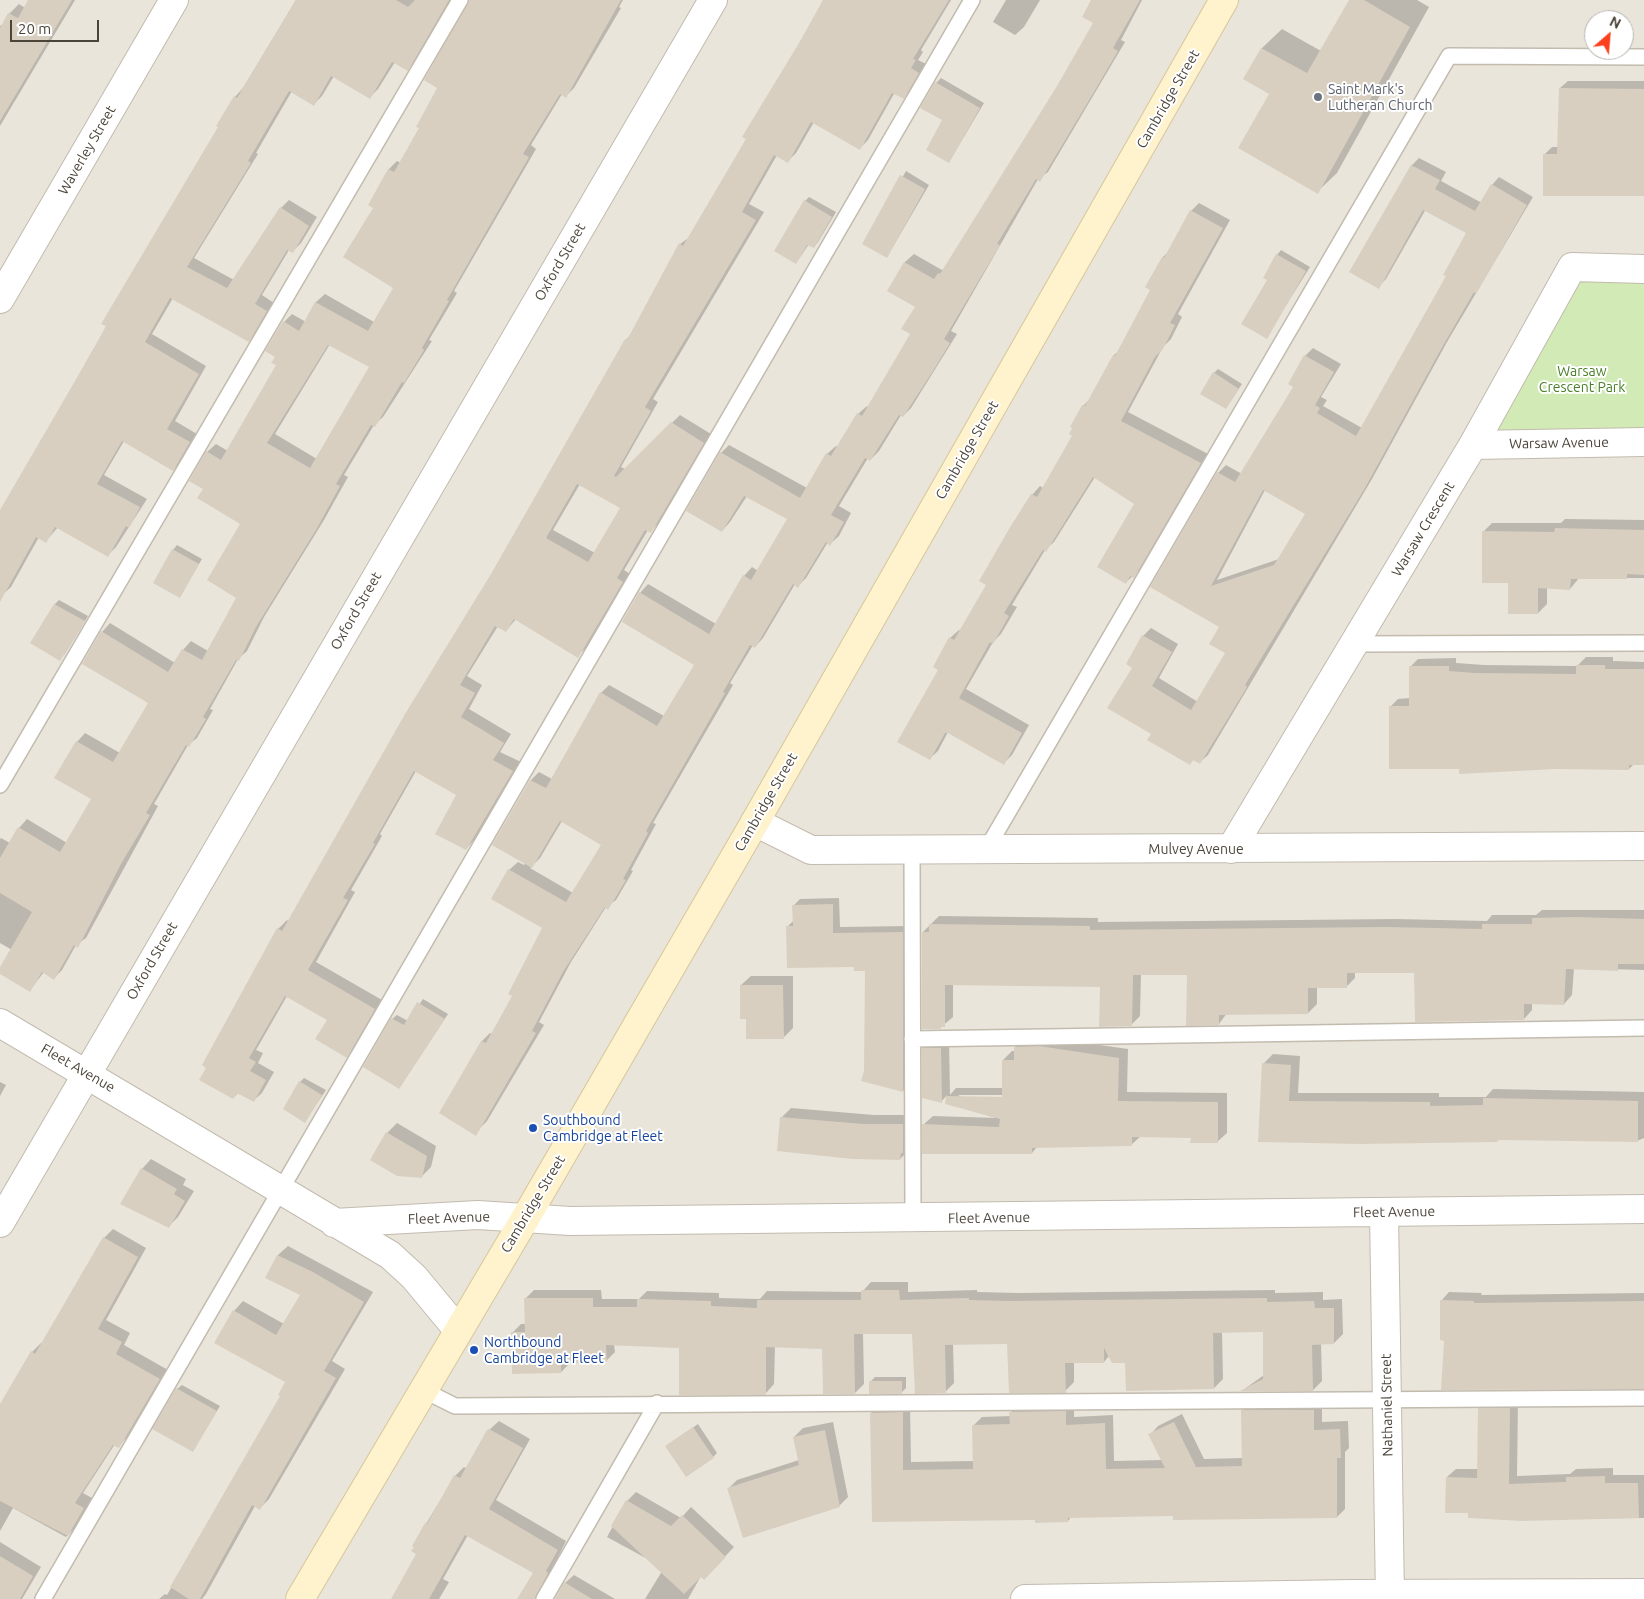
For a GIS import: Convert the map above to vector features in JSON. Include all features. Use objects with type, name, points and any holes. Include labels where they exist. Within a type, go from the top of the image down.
[{"type":"street","name":"Waverley Street","points":[[0,299],[174,0]]},
{"type":"street","name":"Oxford Street","points":[[0,1223],[713,0]]},
{"type":"street","name":"Cambridge Street","points":[[300,1599],[526,1217],[755,822],[1224,0]]},
{"type":"street","name":"Warsaw Crescent","points":[[1231,849],[1356,644],[1473,445],[1572,267],[1644,269]]},
{"type":"street","name":"Warsaw Avenue","points":[[1473,445],[1644,442]]},
{"type":"street","name":"Mulvey Avenue","points":[[755,822],[811,850],[1644,846]]},
{"type":"street","name":"Fleet Avenue","points":[[0,1023],[396,1261],[414,1276],[458,1330]]},
{"type":"street","name":"Fleet Avenue","points":[[334,1223],[478,1215],[570,1221],[913,1219],[1644,1209]]},
{"type":"street","name":"Nathaniel Street","points":[[1384,1212],[1390,1597]]},
{"type":"street","points":[[1025,1599],[1390,1597],[1644,1593]]},
{"type":"lane","points":[[0,785],[460,0]]},
{"type":"lane","points":[[43,1599],[972,0]]},
{"type":"lane","points":[[986,850],[1449,56],[1644,56]]},
{"type":"lane","points":[[1356,644],[1644,643]]},
{"type":"lane","points":[[912,850],[913,1219]]},
{"type":"lane","points":[[912,1039],[1644,1028]]},
{"type":"lane","points":[[423,1390],[455,1406],[657,1403],[1644,1398]]},
{"type":"lane","points":[[544,1599],[657,1403]]},
{"type":"shaded area","points":[[0,0],[1644,0],[1644,1599],[0,1599]]},
{"type":"green space","name":"Warsaw Crescent Park","points":[[1572,267],[1644,269],[1644,442],[1473,445]]},
{"type":"building","points":[[28,0],[72,0],[0,121],[0,28],[8,13],[18,18]]},
{"type":"building","points":[[296,0],[396,0],[408,7],[415,0],[449,0],[408,71],[392,62],[370,99],[331,76],[314,106],[289,91],[248,161],[251,163],[187,267],[227,288],[280,207],[309,226],[293,253],[287,250],[255,304],[267,311],[249,342],[170,298],[145,342],[199,374],[167,429],[190,442],[173,471],[122,441],[97,484],[140,507],[129,528],[126,526],[108,557],[55,527],[46,543],[36,537],[0,602],[0,510],[96,345],[106,326],[101,324],[218,127],[216,126],[234,96],[237,98]]},
{"type":"building","points":[[469,0],[621,0],[566,98],[560,94],[523,154],[529,157],[447,300],[449,301],[422,348],[424,350],[375,427],[371,425],[336,484],[340,486],[316,530],[256,627],[239,661],[236,660],[203,717],[206,719],[189,747],[186,745],[146,813],[150,815],[121,864],[78,948],[74,945],[54,980],[42,972],[30,992],[0,974],[0,967],[32,912],[0,893],[0,858],[18,827],[60,852],[91,799],[54,778],[76,741],[113,762],[148,703],[82,664],[101,631],[168,672],[182,649],[202,660],[236,598],[207,580],[240,524],[197,498],[203,489],[189,481],[206,451],[221,460],[276,365],[271,363],[275,357],[265,351],[283,321],[299,331],[315,302],[368,331],[393,288],[343,257],[373,208],[368,205],[388,169],[394,172],[419,128],[416,127],[437,88],[424,80]],"holes":[[[328,345],[369,367],[310,468],[267,443]]]},
{"type":"building","points":[[823,0],[949,0],[913,59],[916,60],[911,68],[919,73],[904,99],[892,93],[860,150],[811,122],[788,163],[774,155],[742,212],[756,220],[645,407],[651,411],[614,476],[616,477],[671,422],[704,443],[651,533],[645,530],[617,578],[623,582],[578,658],[514,619],[506,632],[495,626],[460,685],[475,693],[461,717],[504,743],[493,760],[513,771],[466,850],[435,834],[456,795],[414,771],[373,843],[375,844],[343,898],[348,900],[308,970],[375,1009],[347,1058],[315,1039],[327,1020],[285,996],[249,1058],[256,1062],[250,1071],[266,1080],[254,1102],[237,1093],[233,1099],[199,1080],[206,1068],[202,1065],[277,928],[282,931],[405,714],[491,574],[625,339],[627,340],[679,243],[683,246],[746,139],[742,137]],"holes":[[[577,484],[620,508],[588,562],[546,538]]]},
{"type":"building","points":[[1091,0],[1140,0],[1113,48],[1118,51],[1040,182],[1036,179],[997,244],[1000,245],[944,339],[950,343],[903,417],[899,415],[870,461],[865,458],[831,515],[844,522],[830,546],[826,542],[798,588],[793,584],[755,648],[750,645],[723,692],[725,693],[646,831],[648,833],[623,879],[626,880],[608,910],[605,907],[563,972],[532,1031],[536,1033],[476,1136],[439,1113],[481,1041],[486,1043],[512,996],[508,994],[542,928],[491,899],[508,869],[566,902],[601,845],[560,821],[532,868],[492,845],[530,780],[546,788],[600,692],[657,726],[694,665],[622,622],[639,592],[709,634],[743,575],[751,580],[787,519],[744,496],[722,532],[686,511],[720,452],[800,498],[826,453],[831,456],[857,413],[862,416],[910,334],[901,329],[915,307],[887,291],[904,262],[934,279],[938,273],[940,274],[1057,86],[1093,23],[1082,17]]},
{"type":"building","name":"Saint Mark's Lutheran Church","points":[[1349,0],[1364,0],[1410,27],[1318,194],[1238,148],[1269,94],[1243,79],[1261,48],[1307,73]]},
{"type":"building","points":[[935,82],[980,108],[949,163],[926,150],[942,120],[920,108]]},
{"type":"building","points":[[1559,88],[1644,89],[1644,196],[1543,196],[1543,154],[1557,154]]},
{"type":"building","points":[[1411,165],[1440,180],[1435,189],[1475,211],[1491,184],[1527,205],[1476,294],[1474,292],[1440,351],[1365,488],[1245,685],[1247,687],[1200,764],[1193,760],[1190,765],[1147,740],[1151,734],[1107,708],[1132,668],[1126,664],[1142,635],[1172,652],[1152,686],[1191,710],[1225,653],[1209,644],[1219,627],[1150,587],[1217,472],[1235,482],[1293,387],[1288,384],[1304,355],[1334,372],[1315,405],[1320,408],[1317,413],[1356,436],[1446,276],[1443,275],[1466,233],[1423,210],[1379,289],[1349,272]],"holes":[[[1263,490],[1305,514],[1274,565],[1211,586]]]},
{"type":"building","points":[[900,175],[925,189],[887,258],[862,244]]},
{"type":"building","points":[[804,200],[832,217],[814,248],[807,245],[796,264],[774,251]]},
{"type":"building","points":[[1190,210],[1223,228],[1170,323],[1175,325],[1163,349],[1155,357],[1121,421],[1201,463],[1134,578],[1130,576],[1126,584],[1097,567],[1134,504],[1093,477],[1046,552],[1043,550],[1004,613],[1009,616],[993,644],[990,642],[959,698],[1022,733],[1004,765],[948,733],[945,733],[930,760],[897,742],[938,670],[933,667],[949,637],[954,640],[986,585],[979,581],[1031,494],[1037,497],[1072,436],[1069,434],[1072,428],[1070,427],[1082,405],[1085,406],[1113,355],[1115,356],[1150,290],[1145,287],[1162,257],[1164,258]]},
{"type":"building","points":[[1276,254],[1306,271],[1267,339],[1241,324],[1267,280],[1263,278]]},
{"type":"building","points":[[1213,372],[1239,389],[1226,409],[1200,394]]},
{"type":"building","points":[[1555,528],[1644,530],[1644,575],[1627,574],[1627,579],[1571,579],[1570,590],[1538,588],[1538,614],[1508,614],[1508,583],[1482,583],[1482,531],[1554,532]]},
{"type":"building","points":[[172,549],[199,564],[180,598],[153,583]]},
{"type":"building","points":[[54,604],[85,621],[60,661],[30,643]]},
{"type":"building","points":[[1576,665],[1605,665],[1605,669],[1644,669],[1644,765],[1629,765],[1629,770],[1556,769],[1459,774],[1459,769],[1389,769],[1389,706],[1409,706],[1409,666],[1449,666],[1449,671],[1475,673],[1576,674]]},
{"type":"building","points":[[833,904],[833,933],[903,932],[903,1092],[861,1081],[864,1071],[865,971],[854,971],[854,967],[787,968],[786,926],[793,926],[792,905]]},
{"type":"building","points":[[1532,918],[1644,919],[1644,964],[1618,964],[1618,971],[1566,969],[1564,1005],[1524,1004],[1524,1020],[1415,1022],[1414,973],[1347,973],[1347,988],[1308,988],[1308,1014],[1219,1015],[1219,1025],[1186,1026],[1187,975],[1133,975],[1132,1026],[1099,1027],[1100,987],[945,985],[945,1027],[941,1027],[941,1029],[922,1029],[922,932],[929,932],[929,924],[1090,926],[1090,930],[1386,927],[1482,929],[1482,924],[1532,924]]},
{"type":"building","points":[[740,985],[783,985],[784,1039],[746,1039],[746,1019],[740,1019]]},
{"type":"building","points":[[417,1002],[445,1019],[399,1089],[363,1067],[391,1018],[404,1025]]},
{"type":"building","points":[[1039,1046],[1119,1058],[1118,1101],[1218,1102],[1218,1143],[1190,1143],[1191,1138],[1132,1137],[1132,1146],[1032,1148],[1032,1154],[922,1154],[922,1124],[999,1127],[1000,1119],[945,1104],[946,1096],[1002,1097],[1002,1060],[1014,1060],[1014,1047]]},
{"type":"building","points":[[922,1048],[941,1048],[942,1103],[922,1098]]},
{"type":"building","points":[[1262,1063],[1291,1065],[1289,1101],[1430,1102],[1430,1106],[1483,1105],[1483,1098],[1638,1101],[1638,1142],[1498,1140],[1498,1142],[1360,1144],[1258,1142]]},
{"type":"building","points":[[299,1081],[322,1095],[305,1123],[283,1109]]},
{"type":"building","points":[[780,1117],[863,1124],[903,1124],[903,1153],[901,1153],[900,1160],[852,1159],[777,1151]]},
{"type":"building","points":[[386,1132],[427,1156],[422,1178],[397,1176],[370,1160]]},
{"type":"building","points":[[141,1168],[177,1189],[174,1194],[185,1201],[169,1228],[120,1204]]},
{"type":"building","points":[[103,1237],[138,1257],[98,1329],[122,1342],[116,1354],[160,1379],[119,1448],[113,1445],[75,1503],[84,1508],[68,1536],[0,1501],[0,1404],[31,1351],[35,1354]]},
{"type":"building","points":[[277,1255],[313,1272],[364,1302],[324,1371],[336,1378],[260,1510],[252,1505],[200,1599],[189,1599],[170,1587],[280,1396],[278,1395],[285,1382],[214,1343],[233,1310],[276,1335],[300,1295],[265,1278]]},
{"type":"building","points":[[861,1290],[899,1290],[900,1300],[969,1298],[969,1300],[1009,1301],[1267,1298],[1267,1302],[1314,1301],[1315,1308],[1334,1308],[1334,1344],[1312,1345],[1313,1391],[1240,1391],[1263,1379],[1263,1332],[1213,1333],[1214,1389],[1126,1391],[1125,1363],[1112,1363],[1104,1348],[1104,1363],[1065,1363],[1066,1393],[1009,1393],[1007,1344],[945,1345],[946,1393],[915,1394],[912,1334],[854,1334],[855,1394],[823,1394],[822,1349],[766,1347],[766,1395],[679,1395],[679,1348],[606,1345],[607,1362],[561,1364],[561,1373],[512,1374],[511,1332],[525,1332],[524,1298],[593,1298],[593,1307],[637,1307],[637,1299],[711,1301],[711,1306],[757,1308],[757,1300],[861,1300]]},
{"type":"building","points":[[1440,1300],[1474,1301],[1474,1303],[1644,1301],[1644,1389],[1441,1390],[1444,1341],[1440,1340]]},
{"type":"building","points":[[869,1381],[902,1381],[902,1394],[869,1394]]},
{"type":"building","points":[[176,1388],[217,1411],[193,1452],[152,1429]]},
{"type":"building","points":[[1478,1408],[1510,1408],[1509,1484],[1566,1482],[1566,1477],[1605,1476],[1605,1483],[1638,1483],[1639,1518],[1522,1521],[1468,1518],[1468,1513],[1445,1513],[1446,1477],[1477,1478]]},
{"type":"building","points":[[1241,1410],[1314,1410],[1314,1430],[1340,1429],[1341,1458],[1337,1458],[1337,1518],[1173,1520],[1173,1516],[1068,1518],[1068,1522],[1035,1523],[1035,1520],[872,1522],[870,1413],[903,1412],[903,1470],[973,1469],[972,1425],[1010,1424],[1009,1412],[1066,1411],[1066,1425],[1105,1423],[1106,1469],[1165,1468],[1148,1434],[1174,1422],[1196,1467],[1242,1466]]},
{"type":"building","points":[[693,1427],[714,1458],[686,1477],[665,1446]]},
{"type":"building","points":[[489,1429],[523,1448],[489,1509],[558,1550],[546,1571],[548,1573],[535,1599],[517,1599],[533,1573],[465,1535],[429,1599],[391,1599],[416,1554],[411,1551],[414,1547],[412,1546],[425,1523],[427,1524],[454,1475],[460,1478]]},
{"type":"building","points":[[825,1430],[840,1507],[743,1538],[727,1488],[799,1465],[793,1437]]},
{"type":"building","points":[[626,1500],[671,1526],[682,1515],[726,1557],[704,1580],[701,1577],[684,1594],[611,1526]]},
{"type":"building","points":[[0,1556],[33,1576],[20,1599],[0,1599]]},
{"type":"building","points":[[564,1582],[592,1599],[555,1599]]},
{"type":"place","name":"Saint Mark's Lutheran Church","points":[[1318,97]]},
{"type":"place","name":"Southbound Cambridge at Fleet","points":[[533,1128]]},
{"type":"place","name":"Northbound Cambridge at Fleet","points":[[474,1350]]}]
